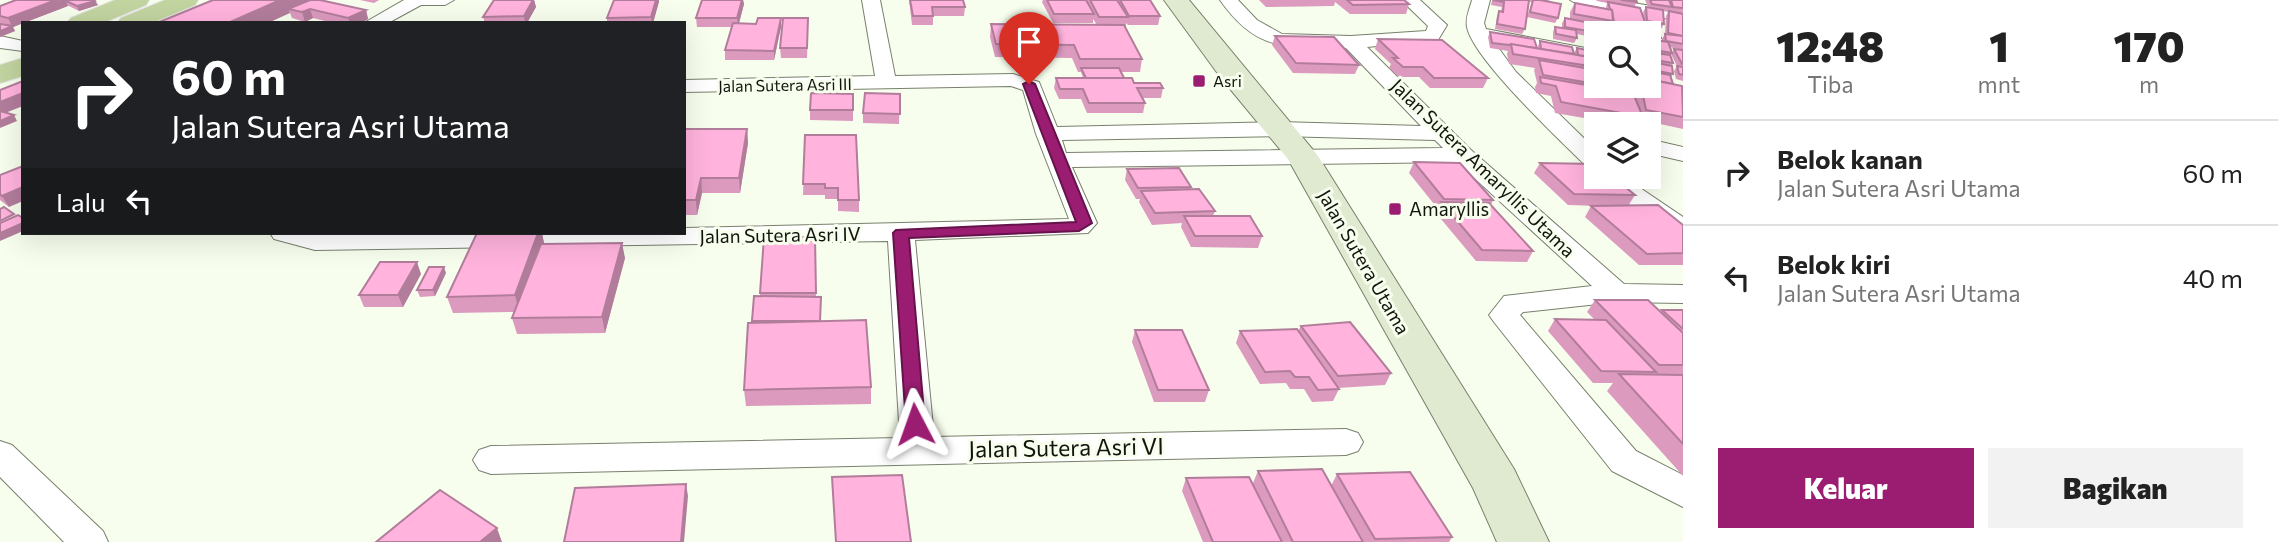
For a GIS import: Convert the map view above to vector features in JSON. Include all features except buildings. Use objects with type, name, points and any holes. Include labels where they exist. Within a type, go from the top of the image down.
[{"type":"main road","points":[[85,21],[137,0]]},
{"type":"main road","points":[[135,21],[186,0]]},
{"type":"main road","points":[[0,75],[13,51]]},
{"type":"street","points":[[377,21],[417,0],[445,0]]},
{"type":"street","points":[[871,0],[886,83]]},
{"type":"street","name":"Jalan Sutera Utama","points":[[1176,0],[1290,143],[1496,483],[1523,542]]},
{"type":"street","points":[[1228,0],[1252,29],[1279,40],[1351,42],[1431,36],[1438,25],[1410,0]]},
{"type":"street","points":[[1481,0],[1475,23],[1478,33],[1509,75],[1584,150]]},
{"type":"street","points":[[1579,0],[1683,16]]},
{"type":"street","points":[[1478,33],[1584,54]]},
{"type":"street","name":"Jalan Sutera Amaryllis Utama","points":[[1351,42],[1463,155],[1616,293]]},
{"type":"street","name":"Jalan Sutera Asri III","points":[[686,86],[1013,80],[1024,82],[1032,86],[1057,160]]},
{"type":"street","points":[[1561,126],[1584,131]]},
{"type":"street","points":[[1057,160],[1443,132]]},
{"type":"street","points":[[1047,134],[1290,143],[1463,155]]},
{"type":"street","points":[[1661,149],[1683,154]]},
{"type":"street","name":"Jalan Sutera Asri IV","points":[[290,235],[315,242],[901,233],[1079,227],[1085,220],[1057,160]]},
{"type":"street","points":[[1623,189],[1683,228]]},
{"type":"street","points":[[901,233],[918,451]]},
{"type":"street","points":[[1683,294],[1616,293],[1514,303],[1504,315],[1623,461],[1683,492]]},
{"type":"street","name":"Jalan Sutera Asri VI","points":[[491,460],[1346,442]]},
{"type":"street","points":[[0,455],[89,542]]},
{"type":"place","name":"Asri","points":[[1199,81]]},
{"type":"place","name":"Amaryllis","points":[[1395,209]]},
{"type":"route","points":[[915,424],[901,233],[1079,227],[1084,223],[1029,84]]}]
